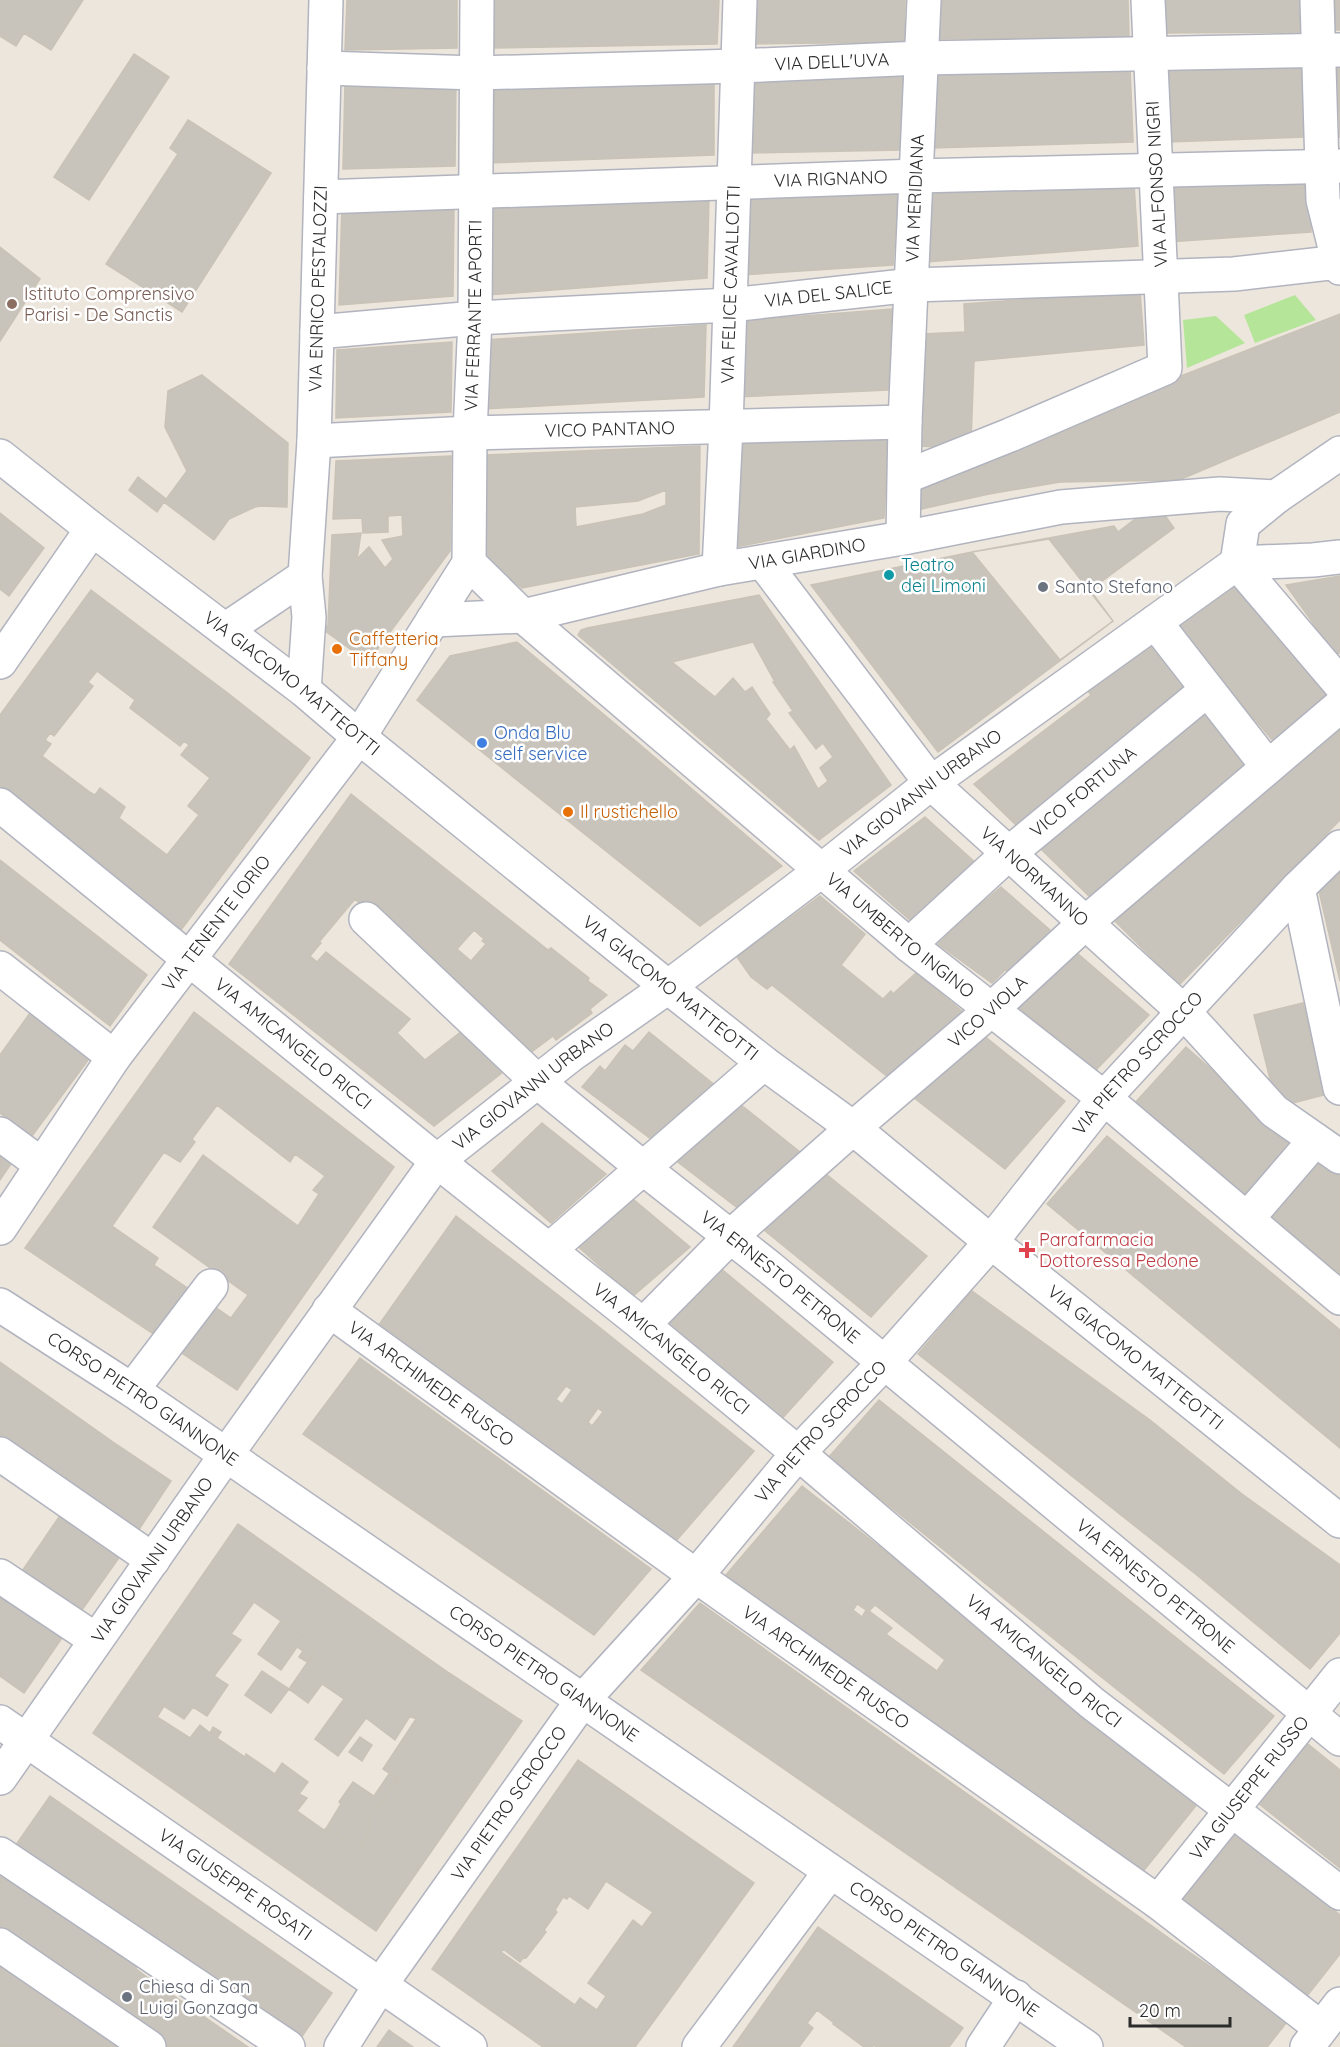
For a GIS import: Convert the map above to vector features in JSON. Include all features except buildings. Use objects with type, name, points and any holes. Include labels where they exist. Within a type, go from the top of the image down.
[{"type":"street","name":"VIA ENRICO PESTALOZZI","points":[[304,690],[309,617],[305,576],[314,441],[326,0]]},
{"type":"street","name":"VIA FERRANTE APORTI","points":[[469,562],[470,433],[475,318],[477,0]]},
{"type":"street","name":"VIA FELICE CAVALLOTTI","points":[[719,569],[740,0]]},
{"type":"street","name":"VIA MERIDIANA","points":[[903,538],[905,422],[913,285],[924,0]]},
{"type":"street","name":"VIA ALFONSO NIGRI","points":[[905,477],[1010,435],[1165,368],[1148,0]]},
{"type":"street","points":[[1317,0],[1329,51],[1331,166],[1323,200],[1339,264]]},
{"type":"street","name":"VIA DELL'UVA","points":[[324,68],[476,73],[738,66],[921,58],[1329,51]]},
{"type":"street","name":"VIA RIGNANO","points":[[321,197],[917,176],[1331,166]]},
{"type":"street","name":"VIA DEL SALICE","points":[[317,332],[475,318],[730,305],[913,285],[1233,274],[1339,264]]},
{"type":"street","name":"VICO PANTANO","points":[[314,441],[470,433],[905,422]]},
{"type":"street","points":[[1237,563],[1243,524],[1276,497],[1340,453]]},
{"type":"street","name":"VIA GIACOMO MATTEOTTI","points":[[0,456],[304,690],[668,987],[764,1063],[853,1128],[991,1242],[1340,1521]]},
{"type":"street","name":"VIA GIARDINO","points":[[433,620],[523,616],[719,569],[903,538],[1060,507],[1220,494],[1276,497]]},
{"type":"street","points":[[0,662],[92,529]]},
{"type":"street","points":[[1237,563],[1340,557]]},
{"type":"street","points":[[433,620],[469,562]]},
{"type":"street","name":"VIA UMBERTO INGINO","points":[[469,562],[523,616],[909,945],[1104,1098],[1340,1298]]},
{"type":"street","name":"VIA NORMANNO","points":[[763,562],[931,783],[1084,924],[1183,1011],[1274,1111],[1328,1148]]},
{"type":"street","points":[[1237,563],[1336,674]]},
{"type":"street","name":"VIA GIOVANNI URBANO","points":[[0,1778],[13,1731],[96,1640],[437,1161],[571,1055],[668,987],[822,870],[931,783],[1237,563]]},
{"type":"street","points":[[225,630],[305,576]]},
{"type":"street","name":"VIA TENENTE IORIO","points":[[0,1228],[114,1057],[359,737],[433,620]]},
{"type":"street","points":[[1155,622],[1268,767]]},
{"type":"street","name":"VICO FORTUNA","points":[[909,945],[1008,854],[1207,690]]},
{"type":"street","name":"VICO VIOLA","points":[[643,1325],[730,1237],[991,1010],[1084,924],[1340,706]]},
{"type":"street","name":"VIA AMICANGELO RICCI","points":[[0,805],[437,1161],[643,1325],[798,1453],[1092,1703],[1340,1893]]},
{"type":"street","name":"VIA PIETRO SCROCCO","points":[[340,2047],[381,1984],[582,1701],[696,1576],[798,1453],[884,1363],[991,1242],[1104,1098],[1298,888],[1340,847]]},
{"type":"street","points":[[1298,888],[1340,1088]]},
{"type":"street","name":"VIA ERNESTO PETRONE","points":[[366,919],[538,1082],[884,1363],[1340,1739]]},
{"type":"street","points":[[0,968],[114,1057]]},
{"type":"street","points":[[549,1250],[764,1063]]},
{"type":"street","points":[[0,1134],[42,1164]]},
{"type":"street","points":[[1247,1219],[1328,1148]]},
{"type":"street","points":[[132,1390],[211,1286]]},
{"type":"street","name":"CORSO PIETRO GIANNONE","points":[[0,1305],[132,1390],[1086,2047]]},
{"type":"street","name":"VIA ARCHIMEDE RUSCO","points":[[329,1310],[696,1576],[1158,1902],[1323,2026]]},
{"type":"street","points":[[0,1454],[153,1560]]},
{"type":"street","points":[[0,1576],[96,1640]]},
{"type":"street","name":"VIA GIUSEPPE RUSSO","points":[[1158,1902],[1340,1675]]},
{"type":"street","name":"VIA GIUSEPPE ROSATI","points":[[13,1731],[470,2047]]},
{"type":"street","points":[[0,1854],[288,2047]]},
{"type":"street","points":[[699,2047],[830,1872]]},
{"type":"street","points":[[0,1945],[149,2047]]},
{"type":"street","points":[[983,2047],[1016,1997]]},
{"type":"green space","points":[[1295,295],[1316,320],[1255,343],[1244,315]]},
{"type":"green space","points":[[1216,316],[1245,343],[1187,368],[1183,320]]},
{"type":"place","name":"Istituto Comprensivo Parisi - De Sanctis","points":[[12,304]]},
{"type":"place","name":"Teatro dei Limoni","points":[[889,575]]},
{"type":"place","name":"Santo Stefano","points":[[1043,587]]},
{"type":"place","name":"Caffetteria Tiffany","points":[[337,649]]},
{"type":"place","name":"Onda Blu self service","points":[[482,743]]},
{"type":"place","name":"Il rustichello","points":[[568,812]]},
{"type":"place","name":"Parafarmacia Dottoressa Pedone","points":[[1027,1250]]},
{"type":"place","name":"Chiesa di San Luigi Gonzaga","points":[[127,1997]]}]
